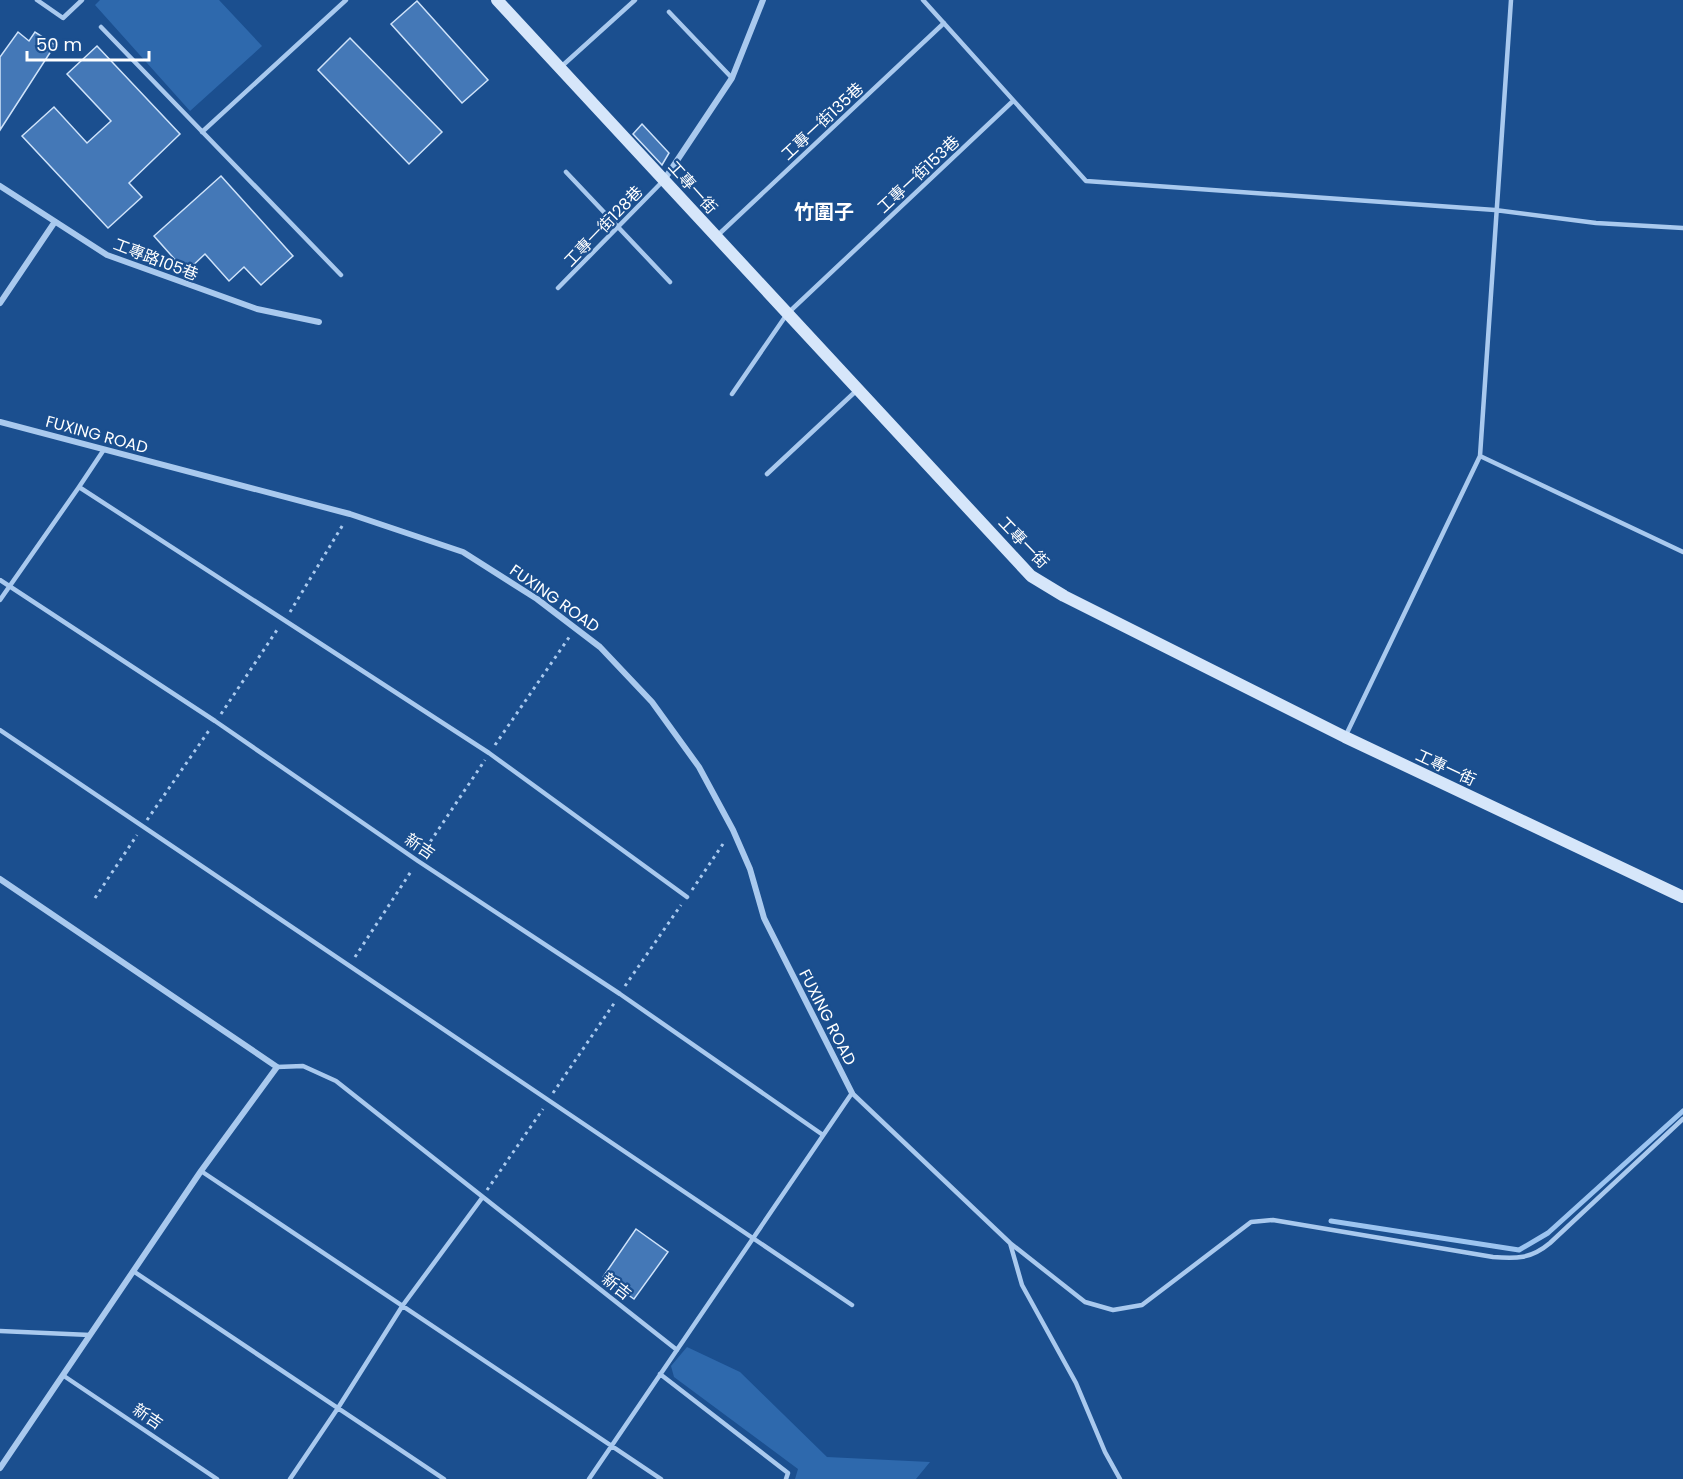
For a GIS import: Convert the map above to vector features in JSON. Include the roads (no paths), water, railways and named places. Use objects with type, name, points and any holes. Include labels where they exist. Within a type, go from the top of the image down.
[{"type":"street","name":"工專一街","points":[[497,0],[1031,576],[1064,596],[1345,737],[1683,897]]},
{"type":"street","points":[[664,180],[732,78],[763,0]]},
{"type":"street","name":"工專路105巷","points":[[0,186],[54,223],[107,255],[257,309],[319,322]]},
{"type":"street","points":[[0,303],[54,223]]},
{"type":"street","name":"FUXING ROAD","points":[[0,422],[103,451],[350,514],[463,552],[537,599],[600,647],[659,710],[699,767],[733,830],[750,869],[764,918],[852,1093]]},
{"type":"street","points":[[0,879],[277,1067],[201,1171],[0,1468]]},
{"type":"lane","points":[[37,0],[63,18],[82,0]]},
{"type":"lane","points":[[202,132],[346,0]]},
{"type":"lane","points":[[560,68],[635,0]]},
{"type":"lane","points":[[923,0],[1086,181],[1496,210],[1596,223],[1683,228]]},
{"type":"lane","points":[[1345,737],[1480,456],[1510,0]]},
{"type":"lane","points":[[669,12],[732,78]]},
{"type":"lane","name":"工專一街135巷","points":[[716,237],[944,23]]},
{"type":"lane","points":[[101,27],[341,275]]},
{"type":"lane","name":"工專一街153巷","points":[[732,394],[787,314],[1013,100]]},
{"type":"lane","points":[[566,172],[670,282]]},
{"type":"lane","name":"工專一街128巷","points":[[558,288],[664,180]]},
{"type":"lane","points":[[767,474],[858,389]]},
{"type":"lane","points":[[0,600],[103,451]]},
{"type":"lane","points":[[1480,456],[1683,552]]},
{"type":"lane","points":[[80,487],[489,753],[687,897]]},
{"type":"lane","name":"新吉","points":[[0,580],[215,721],[417,861],[620,994],[823,1135]]},
{"type":"lane","points":[[0,730],[852,1305]]},
{"type":"lane","name":"新吉","points":[[277,1067],[303,1066],[336,1081],[677,1350]]},
{"type":"lane","points":[[589,1479],[852,1093],[1010,1243],[1085,1302],[1113,1310],[1142,1305],[1251,1222],[1273,1220],[1478,1252],[1493,1257],[1525,1258],[1539,1252],[1683,1119]]},
{"type":"lane","points":[[201,1171],[661,1479]]},
{"type":"lane","points":[[290,1479],[403,1305],[482,1198]]},
{"type":"lane","points":[[1010,1243],[1022,1286],[1076,1383],[1105,1452],[1120,1479]]},
{"type":"lane","points":[[133,1270],[444,1479]]},
{"type":"lane","points":[[0,1331],[90,1335]]},
{"type":"lane","points":[[660,1374],[788,1473],[786,1479]]},
{"type":"lane","name":"新吉","points":[[64,1376],[217,1479]]},
{"type":"waterway","points":[[1331,1221],[1519,1250],[1548,1233],[1683,1111]]},
{"type":"district","name":"竹圍子","points":[[824,212]]}]
